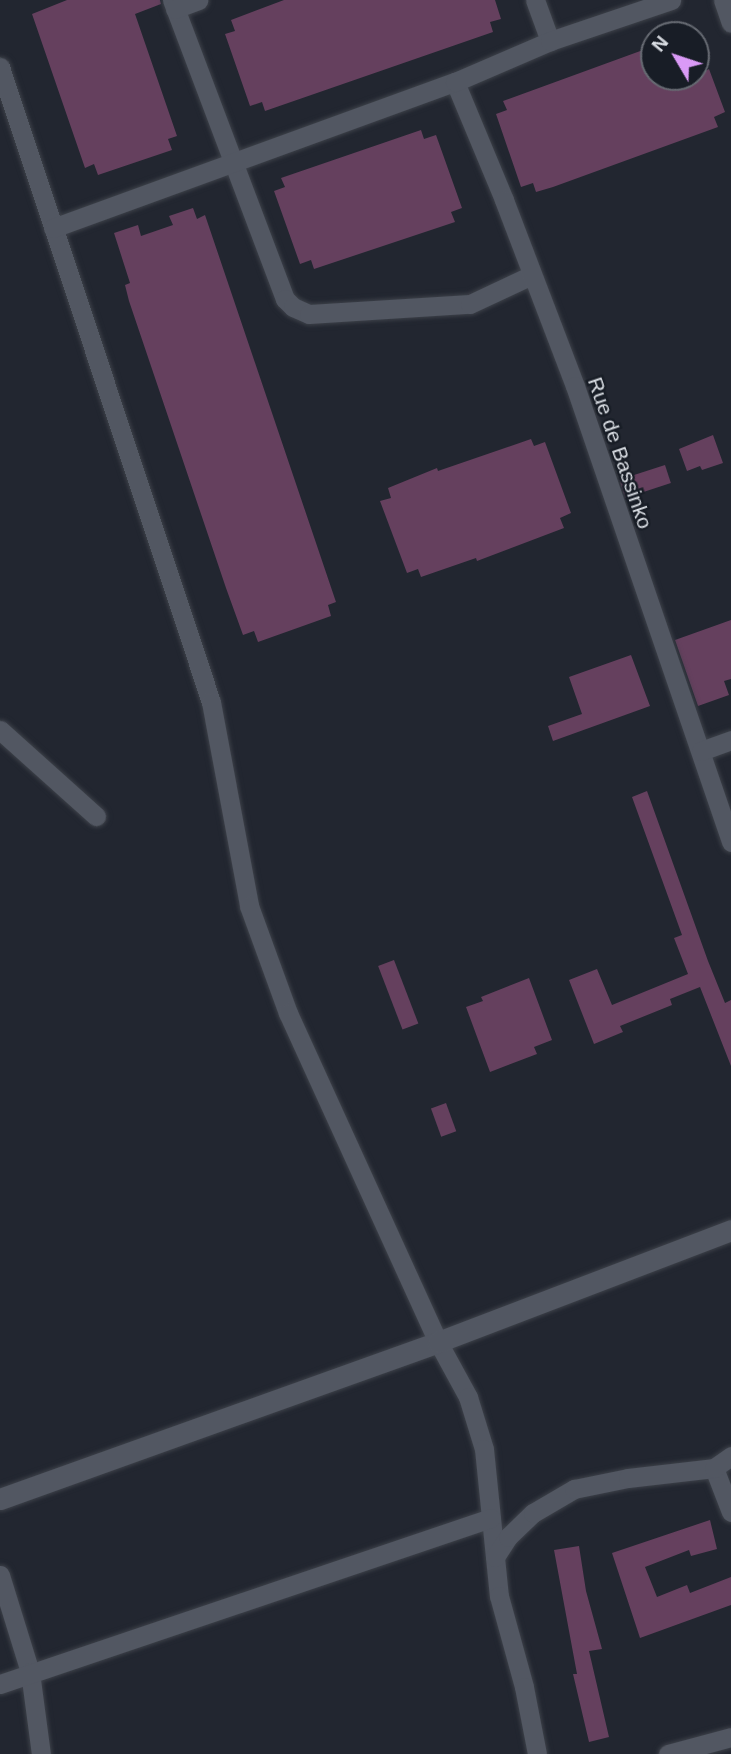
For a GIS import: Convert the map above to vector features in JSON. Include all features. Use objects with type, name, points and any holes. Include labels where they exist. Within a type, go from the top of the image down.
[{"type":"street","points":[[198,0],[174,4],[285,299],[293,307],[309,314],[470,304],[532,275]]},
{"type":"street","points":[[535,0],[550,41]]},
{"type":"street","points":[[52,228],[455,82],[550,41],[671,0]]},
{"type":"street","points":[[723,0],[731,23]]},
{"type":"street","points":[[0,67],[211,702],[249,906],[288,1013],[438,1342],[468,1397],[484,1449],[499,1596],[524,1687],[537,1754]]},
{"type":"street","name":"Rue de Bassinko","points":[[455,82],[575,386],[645,598],[731,842]]},
{"type":"street","points":[[0,730],[96,816]]},
{"type":"street","points":[[701,751],[731,740]]},
{"type":"street","points":[[0,1499],[438,1342],[731,1230]]},
{"type":"street","points":[[495,1557],[508,1537],[533,1513],[574,1489],[628,1478],[714,1468],[731,1456]]},
{"type":"street","points":[[714,1468],[731,1512]]},
{"type":"street","points":[[0,1684],[491,1518]]},
{"type":"street","points":[[0,1575],[30,1672],[41,1754]]},
{"type":"street","points":[[668,1754],[731,1737]]},
{"type":"building","points":[[67,0],[160,0],[161,4],[135,14],[177,136],[168,139],[172,150],[98,175],[94,164],[85,168],[32,14]]},
{"type":"building","points":[[284,0],[495,0],[501,19],[490,22],[493,32],[265,111],[262,102],[250,106],[225,34],[235,31],[231,20]]},
{"type":"building","points":[[640,51],[640,91],[710,91],[710,72],[725,112],[714,117],[718,127],[536,192],[533,183],[521,187],[496,114],[507,110],[503,101]]},
{"type":"building","points":[[421,130],[424,139],[436,135],[462,208],[451,212],[455,222],[314,269],[311,260],[300,264],[274,191],[285,187],[281,178]]},
{"type":"building","points":[[193,208],[197,219],[205,215],[336,602],[328,605],[331,616],[258,642],[254,631],[243,635],[226,588],[129,301],[125,285],[130,283],[114,233],[138,225],[141,236],[173,225],[169,216]]},
{"type":"building","points":[[713,435],[723,463],[702,470],[700,466],[687,471],[679,449]]},
{"type":"building","points":[[531,439],[534,446],[545,442],[571,513],[560,518],[564,528],[477,561],[476,558],[421,577],[418,569],[407,573],[380,501],[391,498],[388,488],[437,468],[438,471]]},
{"type":"building","points":[[665,465],[671,483],[625,498],[619,480]]},
{"type":"building","points":[[731,620],[731,679],[724,681],[729,695],[698,706],[675,640]]},
{"type":"building","points":[[631,655],[650,706],[553,741],[548,726],[582,714],[569,677]]},
{"type":"building","points":[[647,791],[708,961],[725,1003],[731,1000],[731,1066],[700,987],[670,999],[672,1005],[620,1026],[623,1032],[594,1044],[569,980],[597,969],[612,1005],[688,974],[674,938],[682,935],[632,797]]},
{"type":"building","points":[[394,960],[418,1023],[402,1030],[378,966]]},
{"type":"building","points":[[529,978],[552,1040],[534,1047],[537,1054],[490,1072],[466,1007],[483,1001],[481,997]]},
{"type":"building","points":[[446,1103],[456,1131],[441,1137],[431,1108]]},
{"type":"building","points":[[710,1520],[717,1549],[691,1556],[689,1550],[645,1567],[657,1597],[687,1585],[690,1593],[731,1577],[731,1605],[640,1638],[612,1553]]},
{"type":"building","points":[[579,1546],[586,1591],[602,1649],[589,1651],[609,1737],[589,1742],[573,1674],[577,1674],[554,1550]]}]
